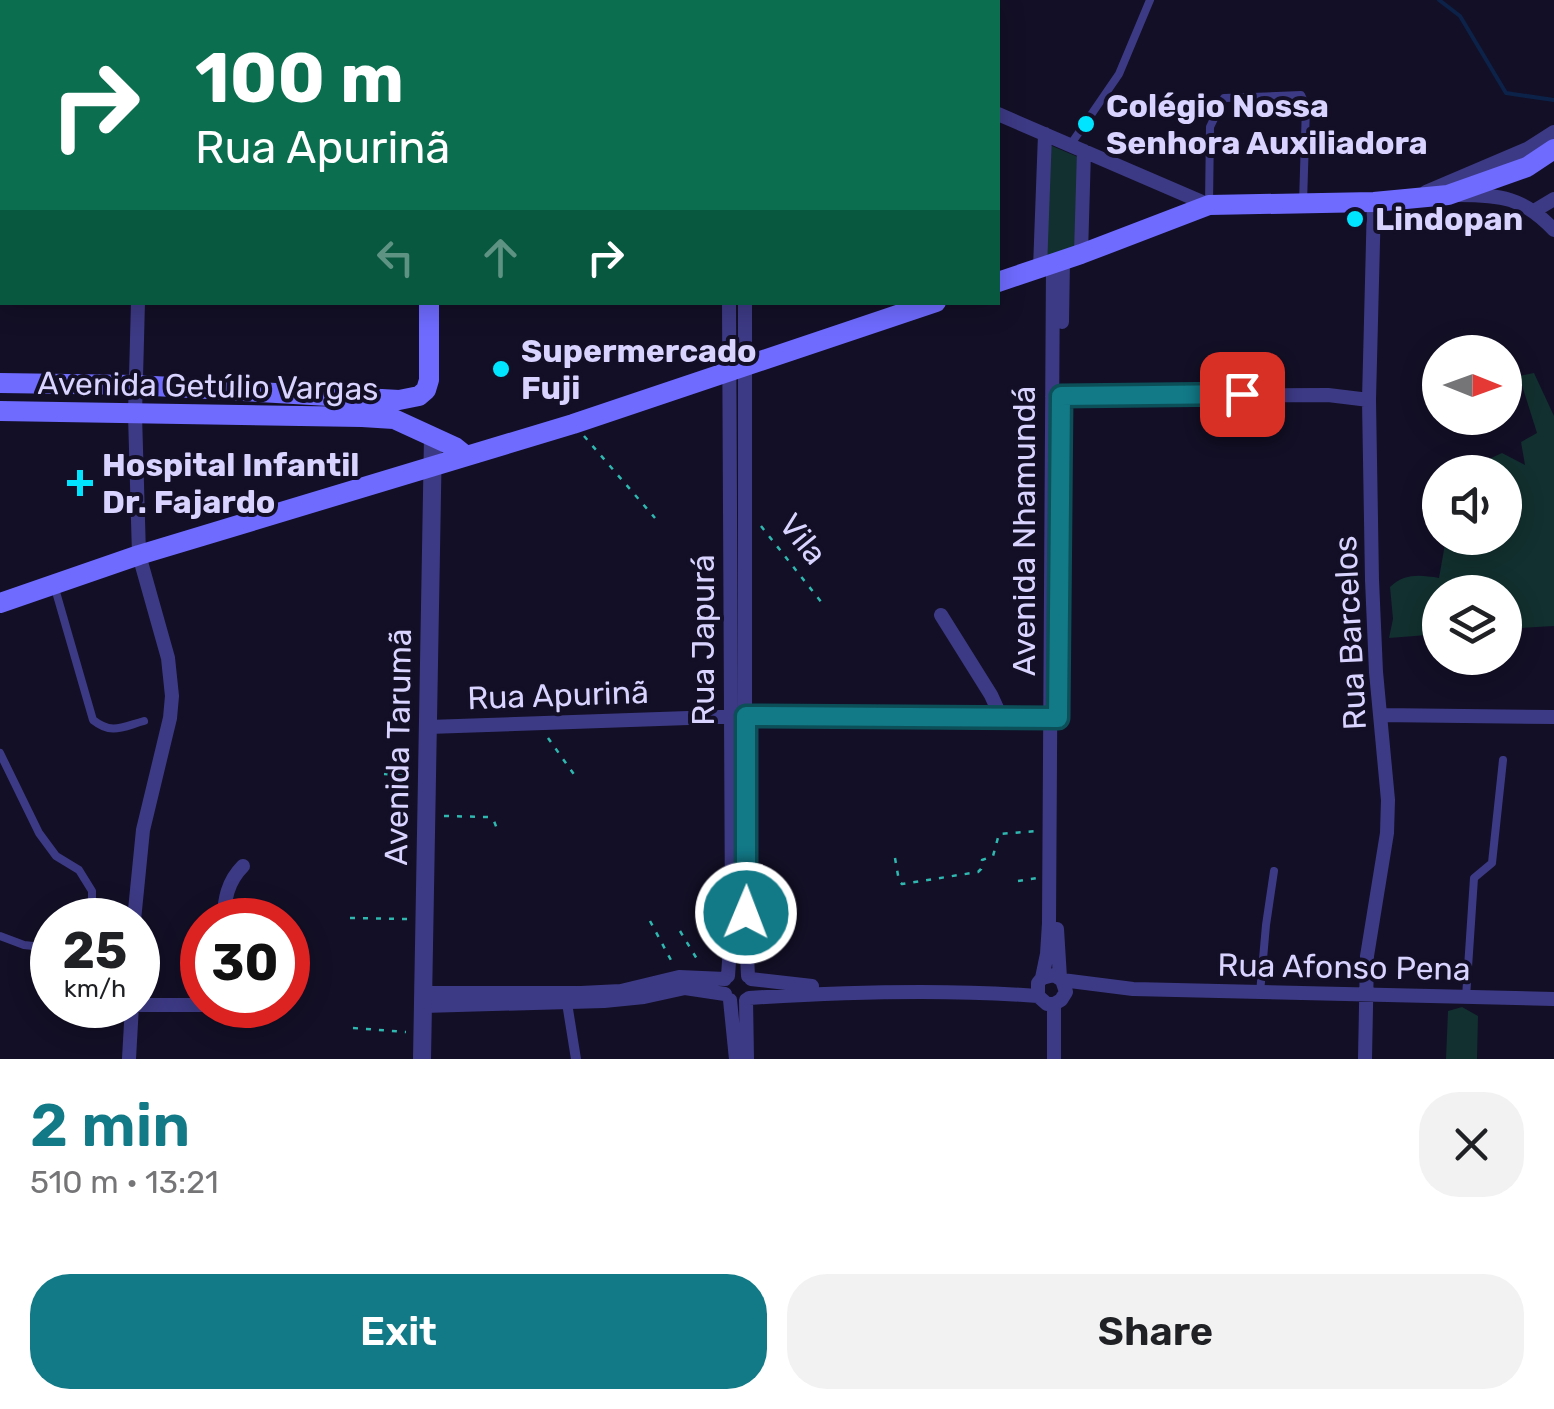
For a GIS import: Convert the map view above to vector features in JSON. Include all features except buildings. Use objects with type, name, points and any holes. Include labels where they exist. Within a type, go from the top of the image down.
[{"type":"main road","points":[[1000,281],[1209,205],[1374,202],[1448,196],[1527,166],[1554,150]]},
{"type":"main road","name":"Avenida Getúlio Vargas","points":[[0,383],[136,384],[399,400],[420,396],[426,390],[430,366],[429,305]]},
{"type":"main road","points":[[3,598],[573,424],[927,305]]},
{"type":"main road","name":"Avenida Getúlio Vargas","points":[[0,412],[362,416],[394,419],[465,455]]},
{"type":"street","points":[[1000,115],[1209,205]]},
{"type":"street","points":[[1406,200],[1530,148],[1554,132]]},
{"type":"street","name":"Avenida Nhamundá","points":[[1045,134],[1059,262],[1054,717],[1056,922],[1061,979]]},
{"type":"street","name":"Avenida Nhamundá","points":[[1059,262],[1077,148]]},
{"type":"street","points":[[1448,196],[1498,196],[1522,203],[1554,230]]},
{"type":"street","points":[[1534,211],[1554,199]]},
{"type":"street","name":"Rua Barcelos","points":[[1365,1059],[1371,923],[1387,833],[1387,772],[1372,580],[1374,202]]},
{"type":"street","points":[[136,898],[143,830],[172,696],[168,658],[139,556],[135,414],[138,305]]},
{"type":"street","name":"Rua Japurá","points":[[728,305],[738,368],[744,506],[732,918],[736,1059]]},
{"type":"street","name":"Rua Japurá","points":[[734,991],[753,989],[749,978],[739,716],[738,368],[745,305]]},
{"type":"street","points":[[1057,396],[1328,396],[1370,400]]},
{"type":"street","name":"Avenida Tarumã","points":[[422,1059],[433,437]]},
{"type":"street","points":[[941,615],[991,695],[1000,717]]},
{"type":"street","points":[[1380,715],[1554,718]]},
{"type":"street","name":"Rua Apurinã","points":[[428,727],[739,716],[1054,717]]},
{"type":"street","name":"Avenida Nhamundá","points":[[1039,986],[1048,942],[1054,717]]},
{"type":"street","points":[[226,898],[234,875],[243,866]]},
{"type":"street","points":[[734,991],[738,972],[749,978],[812,986],[973,990]]},
{"type":"street","points":[[424,1000],[567,1004],[685,988],[858,993],[973,990],[1039,986],[1048,975],[1061,979],[1066,988],[1059,1000],[1054,1059]]},
{"type":"street","points":[[424,1000],[501,994],[621,995],[680,977],[708,978],[734,991]]},
{"type":"street","name":"Rua Afonso Pena","points":[[1061,979],[1133,989],[1554,999]]},
{"type":"street","points":[[1039,986],[1048,1004],[1059,1000]]},
{"type":"street","name":"Rua Afonso Pena","points":[[1059,1000],[1133,989]]},
{"type":"street","name":"Rua Japurá","points":[[734,991],[747,1059]]},
{"type":"street","points":[[567,1004],[576,1059]]},
{"type":"street","points":[[129,1059],[132,1028]]},
{"type":"lane","points":[[1077,148],[1119,74],[1150,0]]},
{"type":"lane","points":[[1209,205],[1210,127],[1224,98],[1301,95],[1306,106],[1303,203]]},
{"type":"lane","points":[[54,585],[93,720],[113,730],[144,721]]},
{"type":"lane","points":[[0,753],[38,833],[56,856],[79,870],[92,898]]},
{"type":"lane","points":[[1466,997],[1474,883],[1478,873],[1492,863],[1503,760]]},
{"type":"lane","points":[[1260,992],[1274,871]]},
{"type":"lane","points":[[0,936],[30,946]]},
{"type":"path","points":[[573,424],[654,518]]},
{"type":"path","name":"Vila","points":[[744,506],[822,603]]},
{"type":"path","points":[[538,724],[578,780]]},
{"type":"path","points":[[384,774],[428,777]]},
{"type":"path","points":[[427,816],[488,817],[497,829]]},
{"type":"path","points":[[896,858],[902,884],[978,872],[982,870],[982,860],[994,856],[998,834],[1050,830]]},
{"type":"path","points":[[1018,880],[1049,876]]},
{"type":"path","points":[[350,918],[426,920]]},
{"type":"path","points":[[650,921],[680,977]]},
{"type":"path","points":[[680,931],[708,978]]},
{"type":"path","points":[[354,1028],[422,1033]]},
{"type":"green space","points":[[1045,143],[1078,157],[1078,251],[1044,262]]},
{"type":"green space","points":[[1534,373],[1554,416],[1554,626],[1522,628],[1522,575],[1440,575],[1443,555],[1522,555],[1522,463],[1525,465],[1521,442],[1537,433],[1522,375]]},
{"type":"green space","points":[[1419,576],[1422,635],[1389,638],[1393,619],[1390,587],[1407,577]]},
{"type":"green space","points":[[1462,1007],[1478,1016],[1477,1059],[1446,1059],[1448,1011]]},
{"type":"waterway","points":[[1439,0],[1460,16],[1506,93],[1554,100]]},
{"type":"place","name":"Colégio Nossa Senhora Auxiliadora","points":[[1086,124]]},
{"type":"place","name":"Lindopan","points":[[1355,219]]},
{"type":"place","name":"Supermercado Fuji","points":[[501,369]]},
{"type":"place","name":"Hospital Infantil Dr. Fajardo","points":[[80,483]]},
{"type":"route","points":[[746,913],[746,716],[1058,718],[1061,396],[1242,394]]}]
